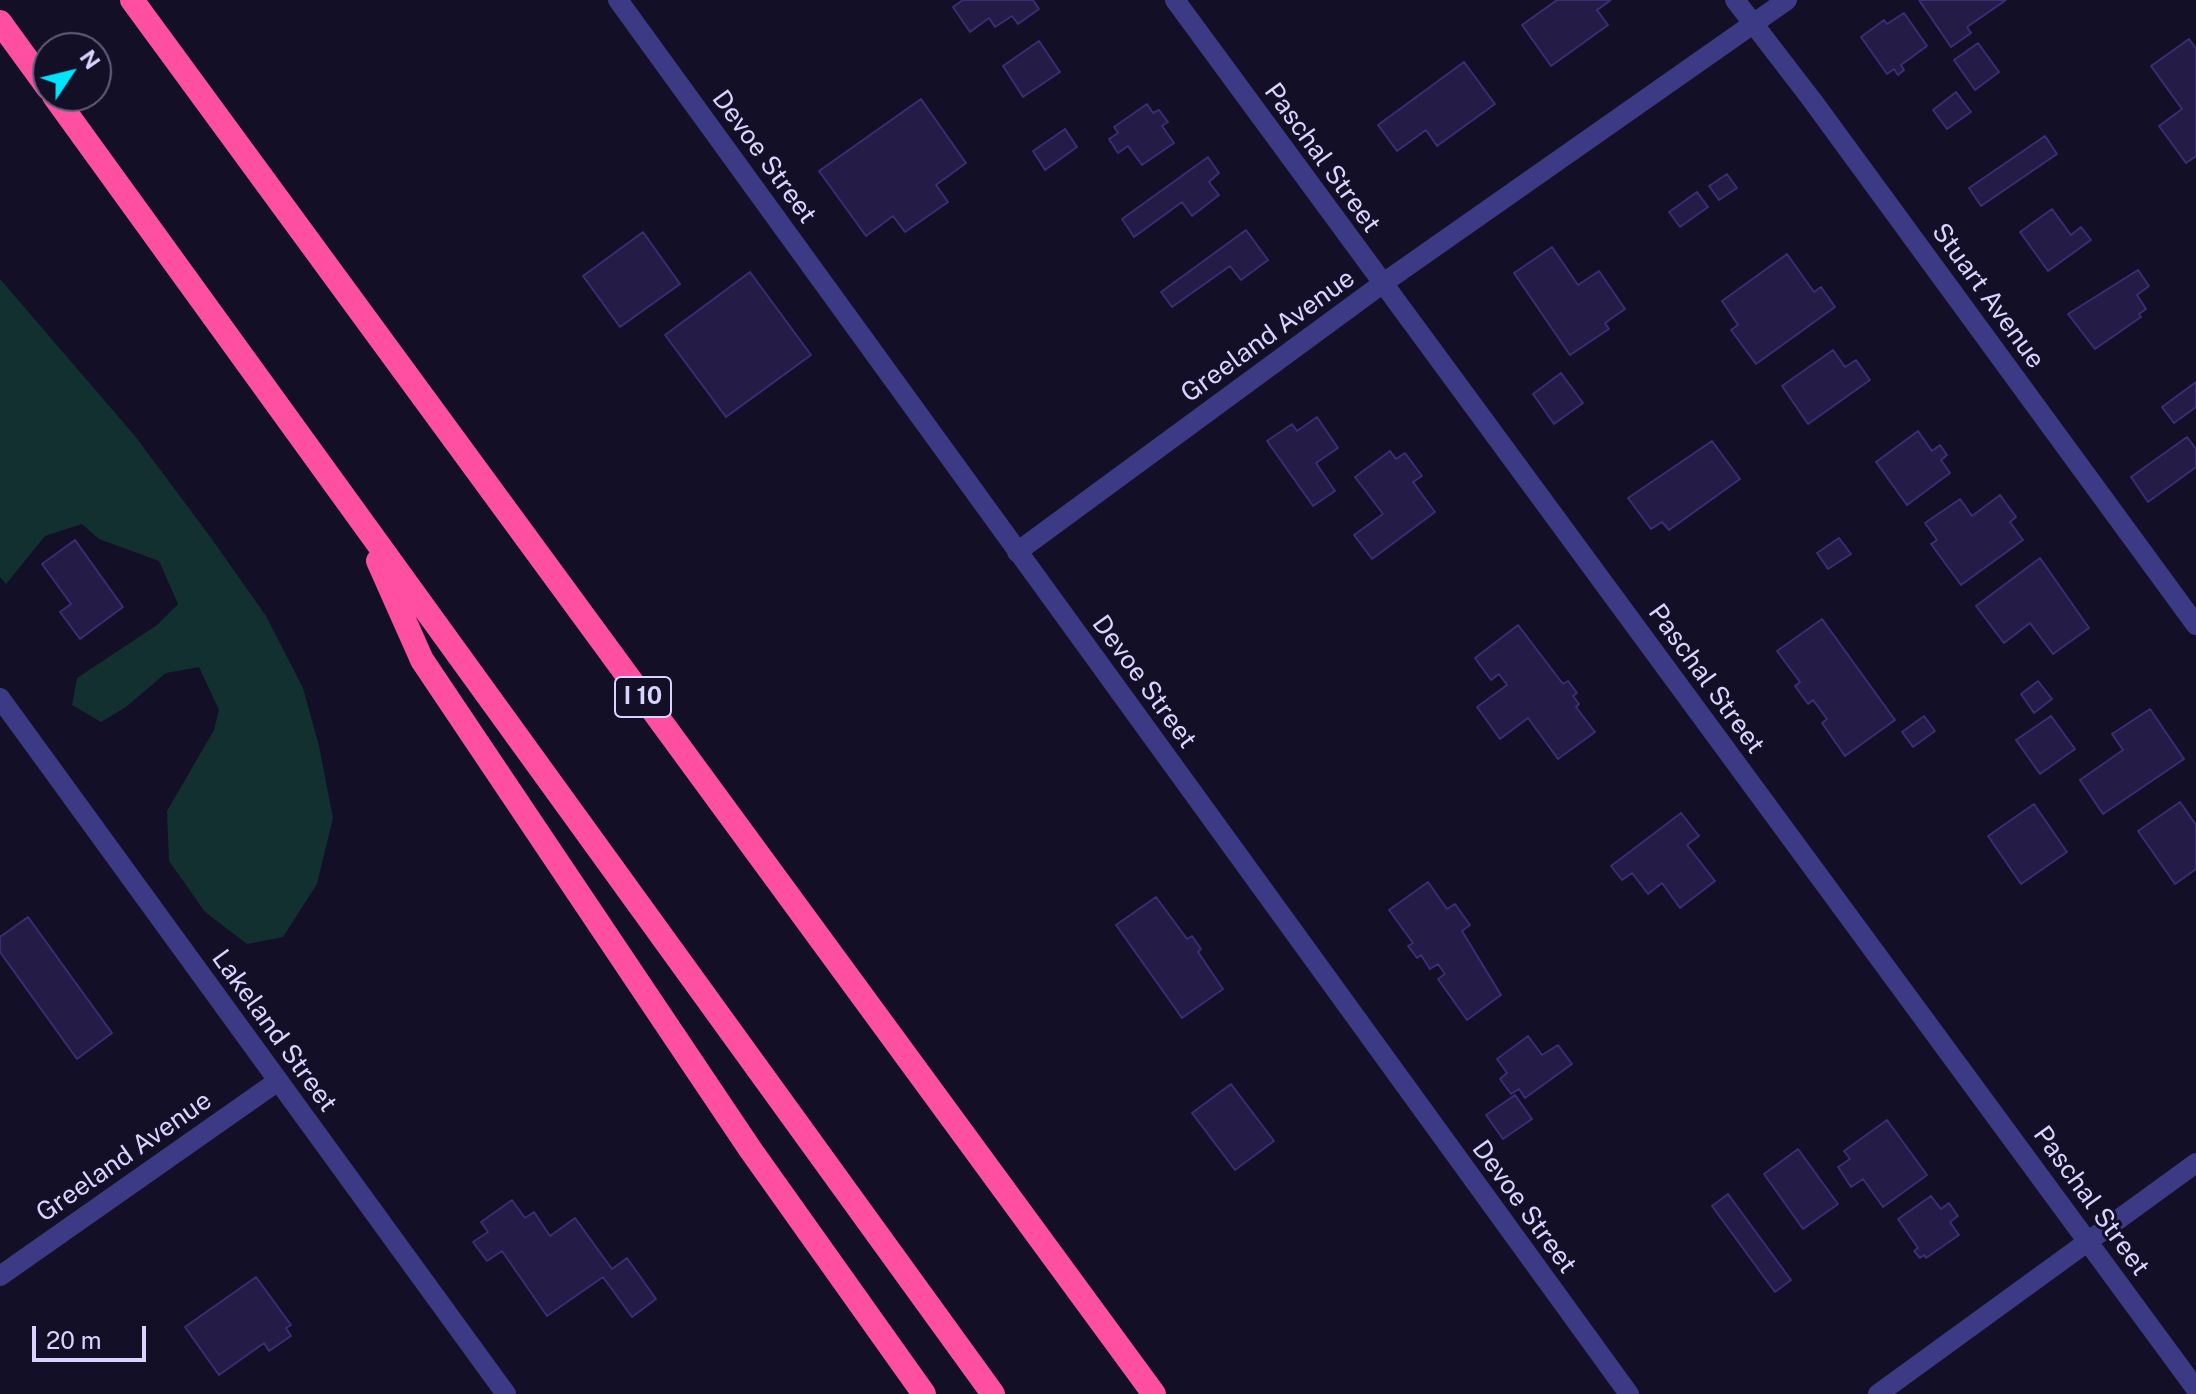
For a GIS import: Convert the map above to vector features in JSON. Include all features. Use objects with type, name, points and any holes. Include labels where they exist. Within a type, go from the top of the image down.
[{"type":"highway","name":"I 10","points":[[132,0],[1154,1394]]},
{"type":"highway","points":[[0,22],[32,66]]},
{"type":"highway","points":[[66,112],[993,1394]]},
{"type":"highway","points":[[358,515],[422,660],[750,1149],[924,1394]]},
{"type":"street","name":"Devoe Street","points":[[618,0],[1629,1394]]},
{"type":"street","name":"Paschal Street","points":[[1175,0],[2196,1389]]},
{"type":"street","name":"Stuart Avenue","points":[[1735,0],[2196,625]]},
{"type":"street","name":"Greeland Avenue","points":[[1017,552],[1382,284],[1787,0]]},
{"type":"street","name":"Lakeland Street","points":[[0,698],[506,1394]]},
{"type":"street","name":"Greeland Avenue","points":[[0,1276],[278,1081]]},
{"type":"street","points":[[1878,1394],[2196,1163]]},
{"type":"green space","points":[[0,279],[135,436],[209,535],[266,616],[303,688],[319,746],[333,818],[317,884],[283,937],[247,944],[205,912],[169,861],[167,811],[214,730],[219,710],[199,667],[166,673],[126,707],[101,722],[72,705],[77,678],[157,625],[178,604],[159,561],[99,539],[82,524],[45,536],[6,584],[0,577]]},
{"type":"building","points":[[963,0],[1033,0],[1039,9],[1018,24],[1012,16],[995,27],[989,18],[970,32],[953,7]]},
{"type":"building","points":[[1557,0],[1611,0],[1597,10],[1608,25],[1551,66],[1522,25]]},
{"type":"building","points":[[1919,0],[2006,0],[1967,27],[1971,33],[1951,47]]},
{"type":"building","points":[[1904,13],[1927,46],[1901,65],[1904,70],[1898,75],[1894,69],[1887,74],[1861,37],[1884,20],[1887,24]]},
{"type":"building","points":[[2189,39],[2196,49],[2196,156],[2186,163],[2159,126],[2182,109],[2151,66]]},
{"type":"building","points":[[1039,41],[1060,72],[1023,97],[1003,66]]},
{"type":"building","points":[[1978,43],[1999,72],[1975,90],[1954,60]]},
{"type":"building","points":[[1464,62],[1495,104],[1437,146],[1426,130],[1397,151],[1378,125]]},
{"type":"building","points":[[1956,92],[1971,112],[1947,129],[1933,110]]},
{"type":"building","points":[[921,99],[966,163],[936,185],[948,202],[905,232],[893,216],[866,236],[819,171]]},
{"type":"building","points":[[1147,104],[1153,113],[1159,110],[1168,122],[1162,126],[1174,143],[1142,165],[1128,146],[1118,153],[1109,139],[1118,133],[1114,127]]},
{"type":"building","points":[[1065,129],[1077,147],[1045,170],[1033,151]]},
{"type":"building","points":[[2045,136],[2057,154],[1981,206],[1969,188]]},
{"type":"building","points":[[1208,157],[1219,173],[1209,182],[1219,195],[1192,216],[1182,202],[1134,237],[1122,219]]},
{"type":"building","points":[[1727,174],[1737,188],[1719,200],[1709,186]]},
{"type":"building","points":[[1697,192],[1708,207],[1680,227],[1669,212]]},
{"type":"building","points":[[2052,209],[2071,235],[2081,227],[2091,240],[2048,271],[2020,232]]},
{"type":"building","points":[[1246,230],[1268,260],[1241,280],[1230,266],[1172,307],[1161,292]]},
{"type":"building","points":[[643,232],[680,284],[620,327],[583,276]]},
{"type":"building","points":[[1552,247],[1578,285],[1599,271],[1625,309],[1605,323],[1609,329],[1570,355],[1514,273]]},
{"type":"building","points":[[1787,254],[1814,292],[1821,287],[1835,307],[1756,364],[1731,330],[1738,325],[1722,301]]},
{"type":"building","points":[[2138,270],[2149,286],[2137,295],[2146,309],[2139,314],[2141,317],[2095,349],[2068,314]]},
{"type":"building","points":[[750,272],[811,355],[726,417],[665,335]]},
{"type":"building","points":[[1833,350],[1845,367],[1856,360],[1870,380],[1808,424],[1782,386]]},
{"type":"building","points":[[1561,373],[1583,403],[1554,424],[1533,394]]},
{"type":"building","points":[[2196,382],[2196,407],[2174,423],[2162,407]]},
{"type":"building","points":[[1317,417],[1338,448],[1316,463],[1335,491],[1313,506],[1267,441],[1292,424],[1297,431]]},
{"type":"building","points":[[1918,431],[1932,451],[1940,445],[1947,455],[1941,460],[1950,473],[1907,505],[1876,462]]},
{"type":"building","points":[[2187,437],[2196,449],[2196,467],[2148,502],[2131,477]]},
{"type":"building","points":[[1712,441],[1740,479],[1669,530],[1662,522],[1651,529],[1628,498]]},
{"type":"building","points":[[1390,451],[1396,459],[1405,453],[1422,476],[1413,482],[1435,512],[1372,559],[1354,535],[1383,514],[1355,477]]},
{"type":"building","points":[[2000,495],[2016,517],[2010,522],[2023,540],[1961,585],[1931,544],[1937,540],[1925,523],[1960,499],[1972,516]]},
{"type":"building","points":[[1839,538],[1851,554],[1828,569],[1817,553]]},
{"type":"building","points":[[75,540],[123,607],[80,639],[60,612],[71,604],[42,564]]},
{"type":"building","points":[[2040,558],[2089,628],[2053,654],[2030,623],[2004,643],[1976,606]]},
{"type":"building","points":[[1822,619],[1895,720],[1845,756],[1822,723],[1827,719],[1813,700],[1808,704],[1795,686],[1800,682],[1777,651]]},
{"type":"building","points":[[1518,625],[1563,684],[1568,681],[1577,693],[1573,696],[1579,704],[1576,707],[1595,732],[1558,759],[1528,718],[1500,739],[1477,707],[1507,685],[1499,674],[1491,680],[1475,658]]},
{"type":"building","points":[[2038,681],[2052,699],[2034,713],[2021,694]]},
{"type":"building","points":[[2150,709],[2184,759],[2103,814],[2080,780],[2123,750],[2112,734]]},
{"type":"building","points":[[1924,716],[1935,731],[1913,747],[1902,732]]},
{"type":"building","points":[[2051,716],[2075,749],[2040,774],[2016,740]]},
{"type":"building","points":[[2180,802],[2196,825],[2196,869],[2175,884],[2138,831]]},
{"type":"building","points":[[2034,804],[2067,852],[2021,884],[1988,836]]},
{"type":"building","points":[[1681,813],[1699,836],[1687,845],[1715,881],[1680,908],[1662,883],[1648,894],[1632,873],[1622,880],[1611,866]]},
{"type":"building","points":[[1428,882],[1447,909],[1455,904],[1470,925],[1462,931],[1501,995],[1467,1020],[1438,979],[1445,974],[1438,964],[1430,969],[1421,955],[1417,958],[1408,946],[1413,943],[1389,910]]},
{"type":"building","points":[[1156,897],[1187,939],[1192,936],[1201,949],[1198,952],[1223,989],[1182,1018],[1116,925]]},
{"type":"building","points":[[28,917],[112,1033],[77,1059],[0,952],[0,937]]},
{"type":"building","points":[[1528,1036],[1542,1055],[1558,1045],[1572,1064],[1525,1098],[1519,1089],[1511,1094],[1500,1079],[1507,1073],[1497,1059]]},
{"type":"building","points":[[1231,1084],[1274,1141],[1235,1170],[1192,1113]]},
{"type":"building","points":[[1515,1095],[1532,1119],[1503,1139],[1486,1115]]},
{"type":"building","points":[[1887,1120],[1927,1175],[1883,1207],[1863,1179],[1851,1187],[1838,1167],[1850,1159],[1844,1151]]},
{"type":"building","points":[[1798,1149],[1838,1204],[1803,1229],[1764,1174]]},
{"type":"building","points":[[1728,1194],[1791,1280],[1775,1292],[1712,1206]]},
{"type":"building","points":[[1931,1196],[1941,1209],[1949,1203],[1958,1216],[1950,1222],[1959,1235],[1926,1258],[1924,1255],[1920,1258],[1914,1251],[1918,1248],[1898,1219]]},
{"type":"building","points":[[512,1200],[525,1218],[534,1212],[550,1236],[575,1218],[612,1269],[627,1258],[656,1299],[632,1317],[603,1277],[547,1316],[502,1251],[487,1261],[473,1242],[488,1232],[481,1222]]},
{"type":"building","points":[[256,1277],[291,1325],[286,1328],[291,1336],[269,1351],[264,1343],[219,1375],[185,1327]]}]
